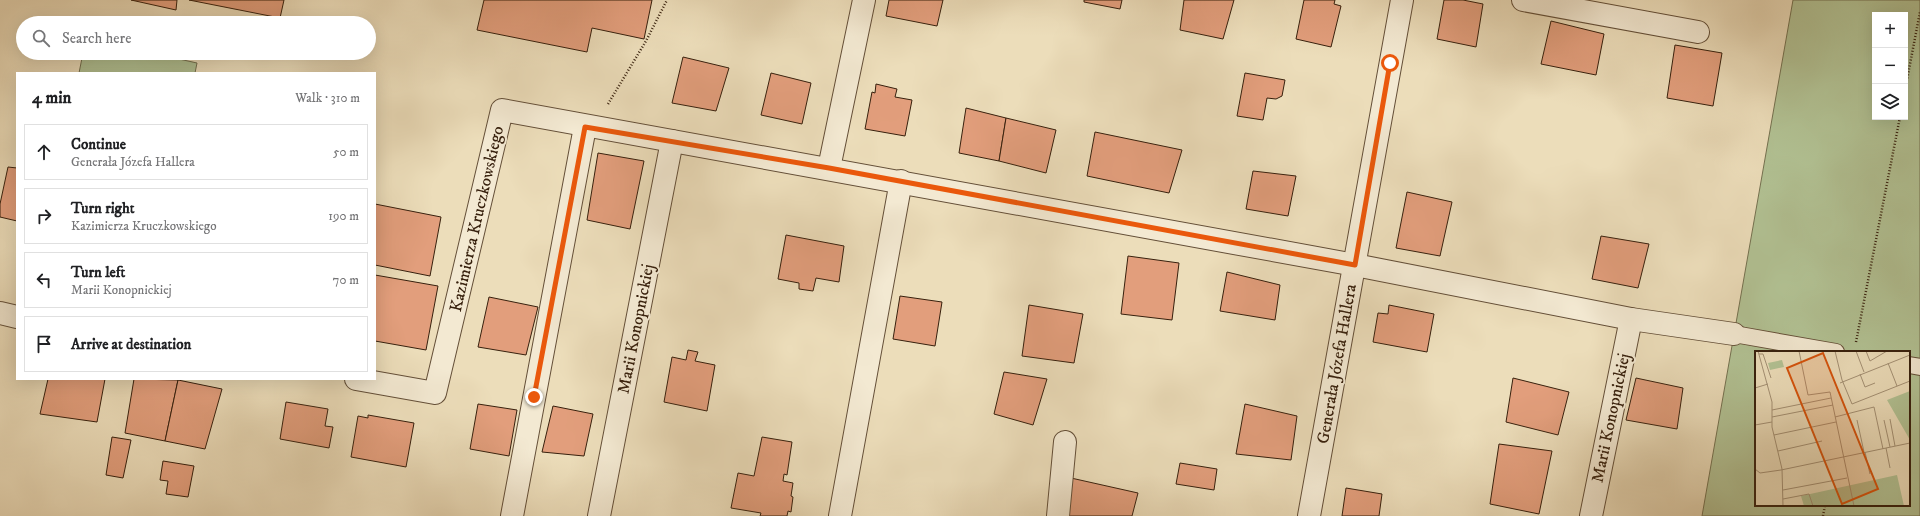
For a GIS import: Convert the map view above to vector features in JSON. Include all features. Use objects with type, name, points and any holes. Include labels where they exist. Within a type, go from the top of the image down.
[{"type":"street","points":[[829,168],[864,0]]},
{"type":"street","name":"Generała Józefa Hallera","points":[[1309,516],[1402,0]]},
{"type":"street","points":[[1523,0],[1698,32]]},
{"type":"street","name":"Kazimierza Kruczkowskiego","points":[[362,380],[436,393],[502,110],[672,142],[901,181],[1355,265],[1631,319],[1734,334]]},
{"type":"street","points":[[512,516],[589,127]]},
{"type":"street","name":"Marii Konopnickiej","points":[[599,516],[672,142]]},
{"type":"street","points":[[840,516],[901,181]]},
{"type":"street","points":[[0,313],[16,317]]},
{"type":"street","name":"Marii Konopnickiej","points":[[1591,516],[1631,319]]},
{"type":"street","points":[[1058,516],[1065,442]]},
{"type":"lane","points":[[1734,334],[1830,351]]},
{"type":"lane","points":[[1910,365],[1920,367]]},
{"type":"path","points":[[589,127],[646,41],[667,0]]},
{"type":"path","points":[[1906,84],[1920,12]]},
{"type":"path","points":[[1856,344],[1899,120]]},
{"type":"path","points":[[1823,516],[1825,506]]},
{"type":"green space","points":[[1793,0],[1920,0],[1920,516],[1702,516]]},
{"type":"green space","points":[[82,60],[184,60],[197,63],[195,72],[79,72]]},
{"type":"building","points":[[131,0],[177,0],[176,10]]},
{"type":"building","points":[[189,0],[284,0],[280,16],[270,16]]},
{"type":"building","points":[[484,0],[652,0],[644,39],[592,28],[587,52],[477,30]]},
{"type":"building","points":[[889,0],[943,0],[937,26],[886,16]]},
{"type":"building","points":[[1084,0],[1122,0],[1120,9],[1084,2]]},
{"type":"building","points":[[1184,0],[1234,0],[1223,39],[1180,30]]},
{"type":"building","points":[[1304,0],[1335,0],[1334,4],[1341,6],[1331,47],[1296,39]]},
{"type":"building","points":[[1444,0],[1463,0],[1483,4],[1476,47],[1437,39]]},
{"type":"building","points":[[1551,21],[1604,34],[1596,75],[1541,64]]},
{"type":"building","points":[[1675,45],[1722,53],[1713,106],[1667,98]]},
{"type":"building","points":[[683,57],[729,68],[716,111],[672,103]]},
{"type":"building","points":[[771,73],[811,83],[802,124],[761,115]]},
{"type":"building","points":[[1245,73],[1285,80],[1282,96],[1276,99],[1267,98],[1263,120],[1237,116]]},
{"type":"building","points":[[876,84],[897,89],[895,97],[912,100],[905,136],[865,129],[872,92],[875,93]]},
{"type":"building","points":[[966,108],[1006,118],[999,161],[959,153]]},
{"type":"building","points":[[1006,118],[1056,130],[1046,173],[999,161]]},
{"type":"building","points":[[1095,132],[1182,150],[1169,193],[1087,176]]},
{"type":"building","points":[[598,153],[644,161],[630,229],[587,220]]},
{"type":"building","points":[[8,167],[16,168],[16,221],[0,217],[0,204]]},
{"type":"building","points":[[1253,171],[1296,176],[1288,216],[1246,209]]},
{"type":"building","points":[[1407,192],[1452,202],[1440,256],[1396,248]]},
{"type":"building","points":[[376,204],[441,217],[430,276],[376,265]]},
{"type":"building","points":[[786,235],[844,246],[839,282],[816,278],[813,291],[799,289],[799,283],[778,279]]},
{"type":"building","points":[[1601,236],[1649,244],[1638,288],[1592,279]]},
{"type":"building","points":[[1128,256],[1179,263],[1172,320],[1121,314]]},
{"type":"building","points":[[1227,272],[1280,285],[1275,320],[1220,311]]},
{"type":"building","points":[[376,275],[438,286],[426,350],[376,341]]},
{"type":"building","points":[[900,296],[942,302],[935,346],[893,339]]},
{"type":"building","points":[[489,297],[538,307],[526,355],[478,347]]},
{"type":"building","points":[[1029,305],[1083,314],[1074,363],[1022,356]]},
{"type":"building","points":[[1389,305],[1434,314],[1427,352],[1373,342],[1378,313],[1388,314]]},
{"type":"building","points":[[688,350],[698,352],[695,361],[715,365],[707,411],[664,402],[672,357],[686,360]]},
{"type":"building","points":[[1004,372],[1047,379],[1033,425],[994,414]]},
{"type":"building","points":[[1513,378],[1569,392],[1558,435],[1506,422]]},
{"type":"building","points":[[1636,378],[1683,388],[1677,429],[1626,420]]},
{"type":"building","points":[[48,380],[105,380],[97,422],[40,414]]},
{"type":"building","points":[[134,380],[178,380],[165,441],[125,433]]},
{"type":"building","points":[[178,380],[222,389],[205,449],[165,441]]},
{"type":"building","points":[[286,402],[328,409],[325,426],[333,427],[329,448],[280,439]]},
{"type":"building","points":[[478,404],[517,410],[509,456],[470,449]]},
{"type":"building","points":[[1245,404],[1297,416],[1291,460],[1236,454]]},
{"type":"building","points":[[553,406],[593,414],[584,456],[542,452]]},
{"type":"building","points":[[368,415],[414,423],[406,467],[351,457],[358,416],[368,418]]},
{"type":"building","points":[[112,437],[131,440],[123,478],[106,475]]},
{"type":"building","points":[[762,437],[792,442],[787,475],[784,474],[783,481],[793,483],[791,512],[788,511],[787,516],[760,516],[761,513],[731,508],[738,473],[754,476]]},
{"type":"building","points":[[1499,444],[1552,451],[1539,514],[1490,504]]},
{"type":"building","points":[[163,461],[194,466],[188,497],[166,494],[168,481],[160,480]]},
{"type":"building","points":[[1180,463],[1217,469],[1214,490],[1176,484]]},
{"type":"building","points":[[1071,478],[1138,493],[1132,516],[1063,516]]},
{"type":"building","points":[[1346,488],[1382,494],[1379,516],[1342,516]]},
{"type":"route","points":[[534,397],[585,127],[829,168],[1355,265],[1390,63]]}]
